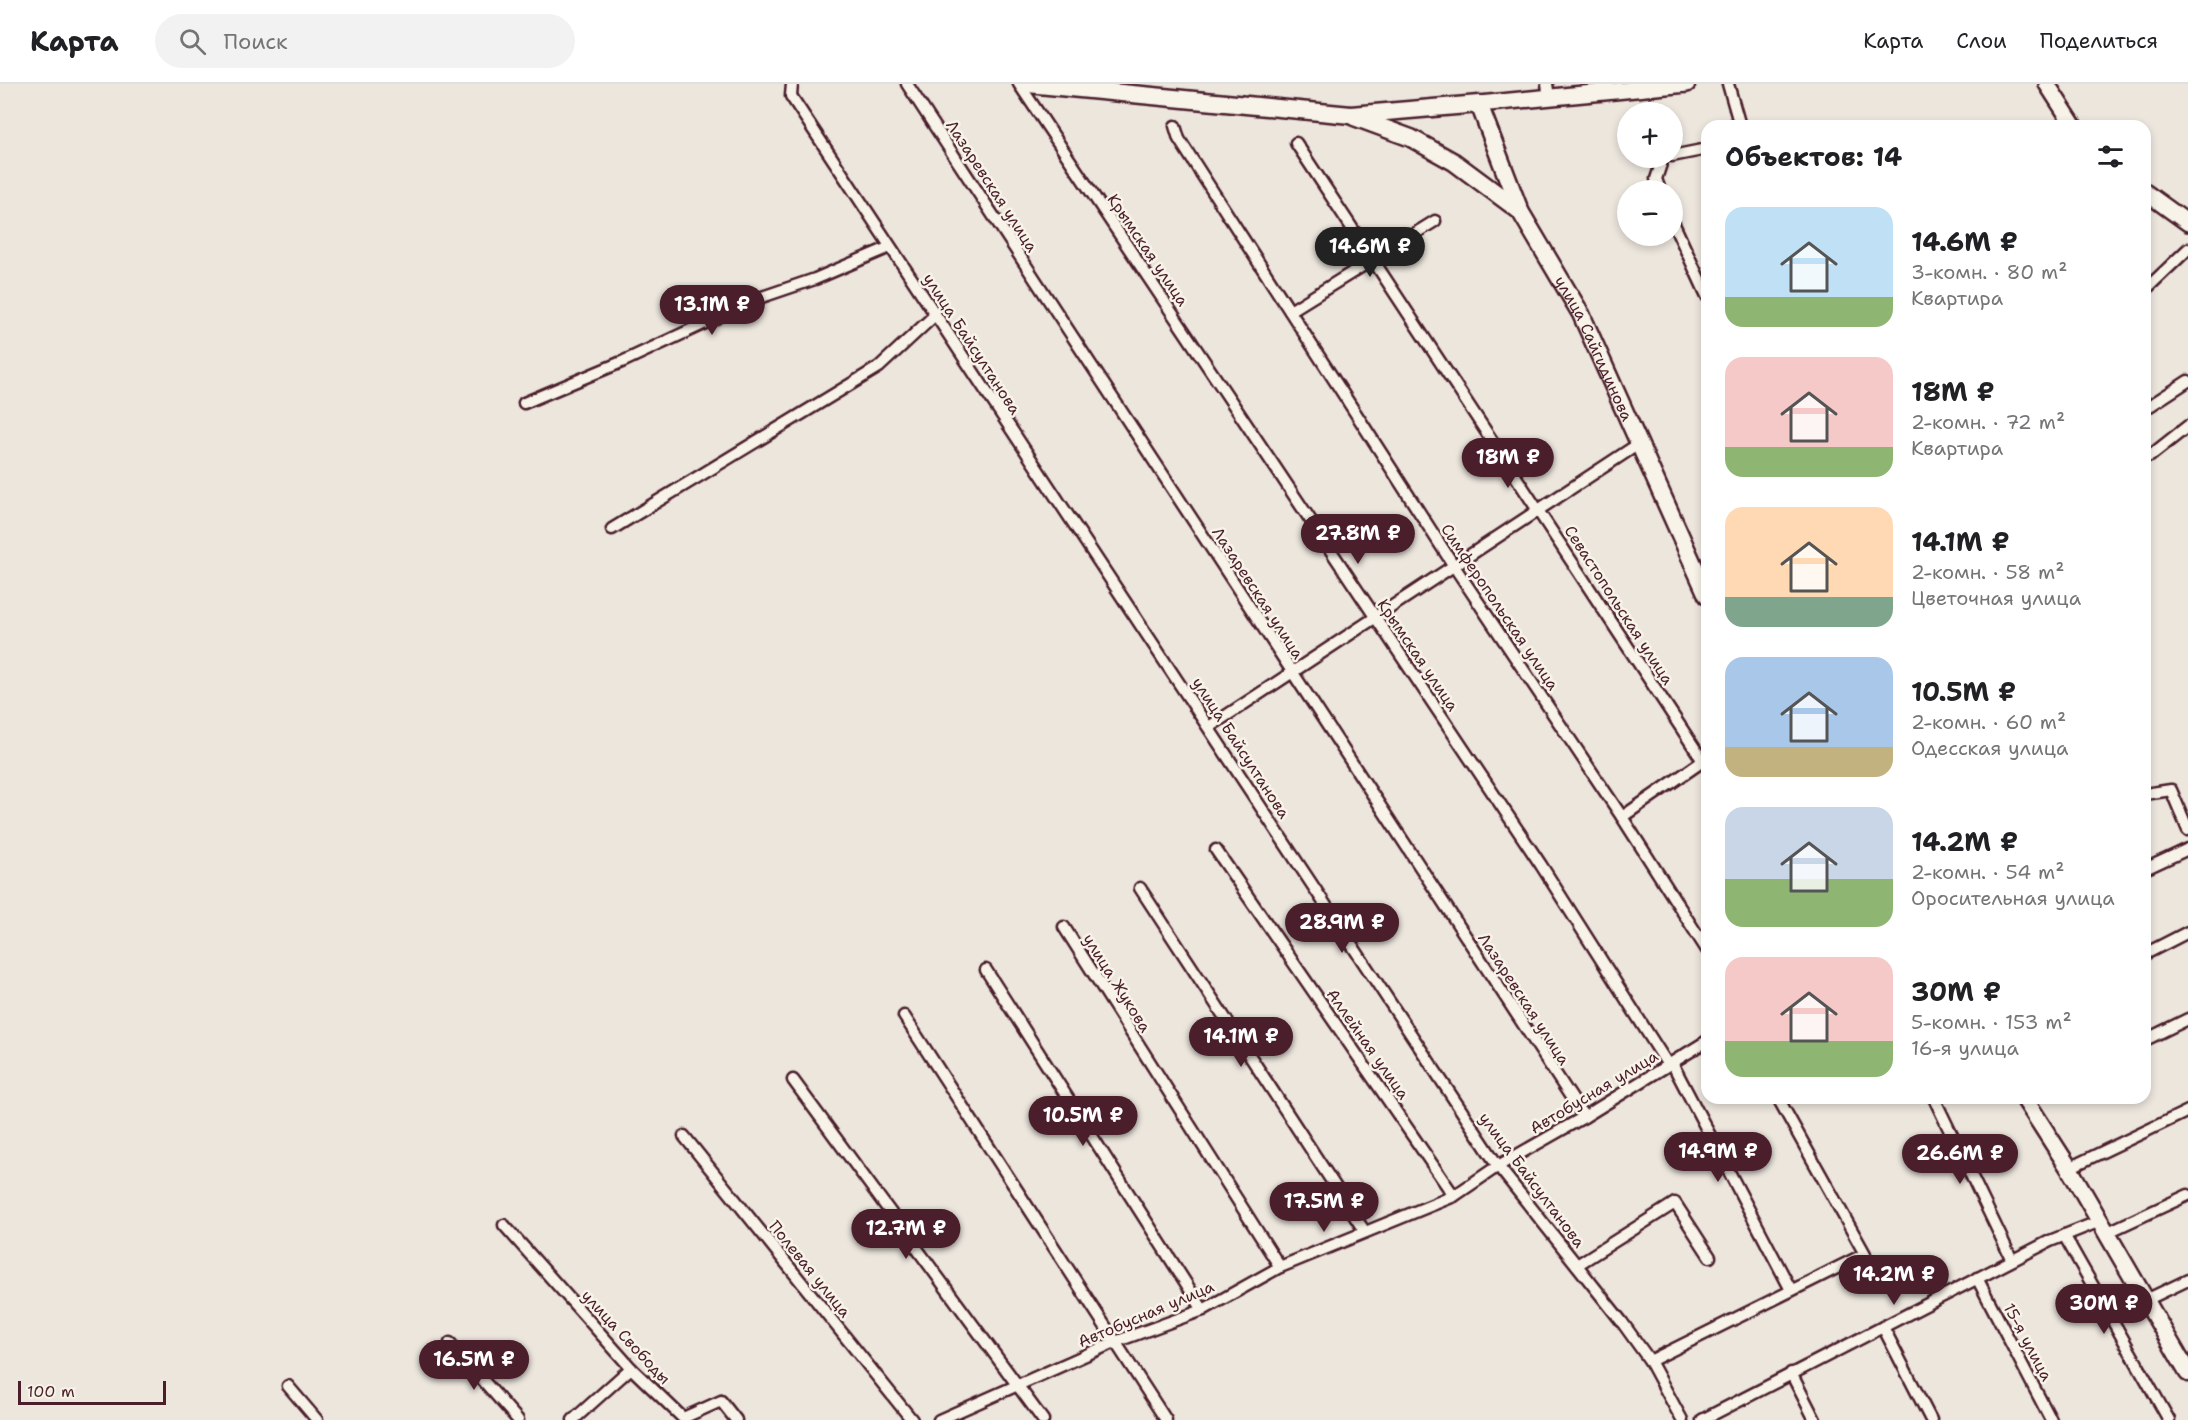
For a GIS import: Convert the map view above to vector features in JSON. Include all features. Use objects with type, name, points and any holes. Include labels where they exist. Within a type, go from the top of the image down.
[{"type":"main road","points":[[1028,84],[1351,115],[1479,104],[1548,91],[1686,84]]},
{"type":"main road","points":[[2047,84],[2070,120]]},
{"type":"main road","name":"улица Сайгидинова","points":[[1479,104],[1520,211],[1581,314],[1701,577]]},
{"type":"main road","points":[[1351,115],[1411,138],[1454,162],[1520,211]]},
{"type":"main road","points":[[2151,196],[2188,223]]},
{"type":"main road","points":[[2028,1104],[2069,1168],[2186,1366]]},
{"type":"street","name":"улица Байсултанова","points":[[792,84],[791,96],[1498,1166],[1650,1361],[1682,1420]]},
{"type":"street","name":"Лазаревская улица","points":[[907,84],[1584,1117]]},
{"type":"street","name":"Крымская улица","points":[[1019,84],[1541,865],[1670,1064],[1791,1290]]},
{"type":"street","points":[[1728,84],[1738,120]]},
{"type":"street","name":"Симферопольская улица","points":[[1175,126],[1179,138],[1454,566],[1622,817],[1701,941]]},
{"type":"street","name":"Севастопольская улица","points":[[1296,143],[1701,758]]},
{"type":"street","points":[[1683,154],[1701,150]]},
{"type":"street","points":[[1290,311],[1435,221]]},
{"type":"street","points":[[1683,244],[1701,283]]},
{"type":"street","points":[[524,403],[570,385],[759,298],[815,279],[890,247]]},
{"type":"street","points":[[2151,284],[2188,249]]},
{"type":"street","points":[[612,529],[879,367],[935,315]]},
{"type":"street","points":[[2151,405],[2188,381]]},
{"type":"street","points":[[2151,455],[2188,426]]},
{"type":"street","points":[[1209,727],[1640,443]]},
{"type":"street","name":"Севастопольская улица","points":[[1622,817],[1701,762]]},
{"type":"street","points":[[2151,793],[2171,790],[2188,830]]},
{"type":"street","points":[[2151,866],[2188,849]]},
{"type":"street","name":"Аллейная улица","points":[[1216,850],[1454,1196]]},
{"type":"street","points":[[1140,888],[1365,1232]]},
{"type":"street","name":"улица Жукова","points":[[1064,927],[1280,1267]]},
{"type":"street","points":[[2151,951],[2188,932]]},
{"type":"street","points":[[986,970],[1203,1310]]},
{"type":"street","points":[[904,1016],[1166,1420]]},
{"type":"street","points":[[2151,1037],[2188,1020]]},
{"type":"street","name":"Автобусная улица","points":[[939,1420],[1115,1342],[1203,1310],[1280,1267],[1454,1196],[1498,1166],[1584,1117],[1701,1045]]},
{"type":"street","points":[[793,1080],[1016,1387],[1043,1420]]},
{"type":"street","points":[[1650,1361],[1865,1254],[1781,1104]]},
{"type":"street","points":[[1937,1104],[2012,1260]]},
{"type":"street","points":[[2069,1168],[2188,1111]]},
{"type":"street","name":"Полевая улица","points":[[684,1136],[912,1420]]},
{"type":"street","points":[[1702,1420],[2064,1235],[2103,1227],[2188,1195]]},
{"type":"street","points":[[1577,1265],[1675,1203],[1710,1257]]},
{"type":"street","name":"улица Свободы","points":[[504,1225],[630,1368],[683,1418],[721,1401],[736,1420]]},
{"type":"street","points":[[2064,1235],[2169,1420]]},
{"type":"street","name":"15-я улица","points":[[1977,1278],[2052,1420]]},
{"type":"street","points":[[2146,1300],[2188,1280]]},
{"type":"street","points":[[1884,1328],[1931,1420]]},
{"type":"street","points":[[450,1343],[518,1420]]},
{"type":"street","points":[[573,1420],[630,1368]]},
{"type":"street","points":[[1791,1373],[1815,1420]]},
{"type":"street","points":[[288,1386],[317,1420]]}]
